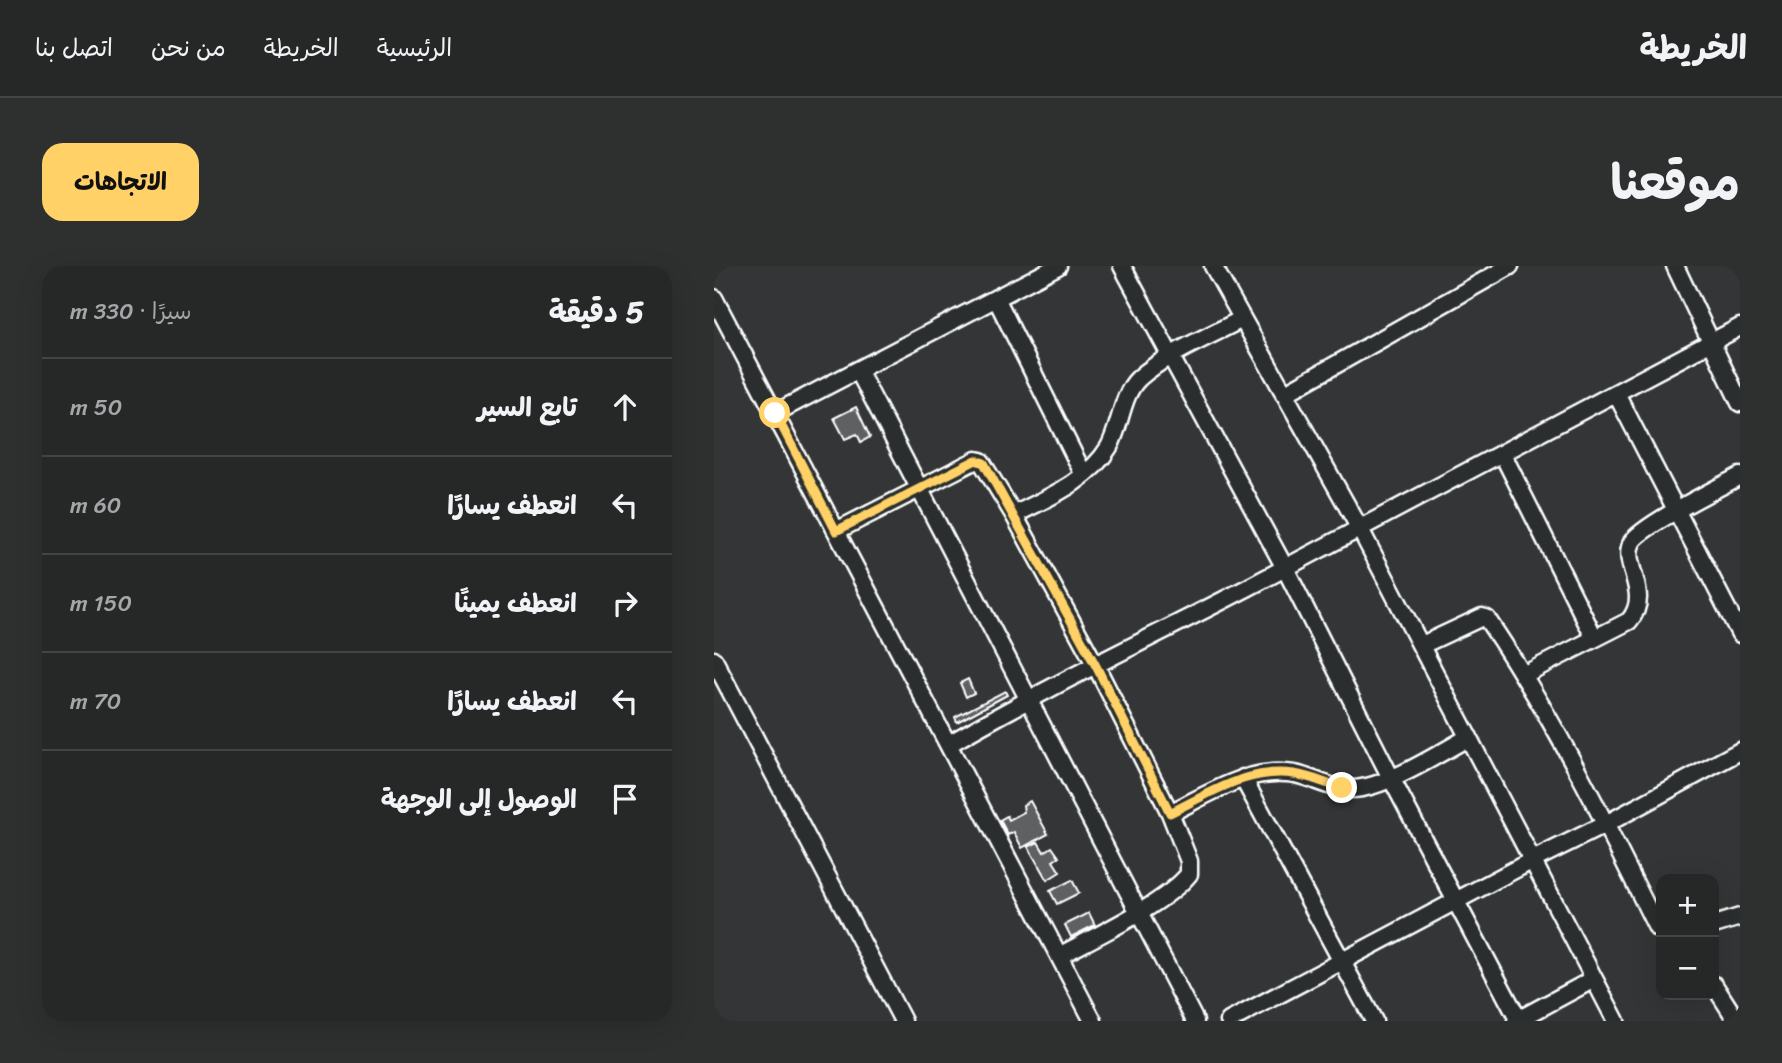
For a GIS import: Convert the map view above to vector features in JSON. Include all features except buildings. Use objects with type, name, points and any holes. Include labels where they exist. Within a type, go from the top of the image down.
[{"type":"street","points":[[775,413],[1058,266]]},
{"type":"street","points":[[1122,266],[1285,568],[1518,1021],[1594,979]]},
{"type":"street","points":[[1213,266],[1422,645],[1616,1021]]},
{"type":"street","points":[[1284,394],[1510,266]]},
{"type":"street","points":[[1675,266],[1740,403]]},
{"type":"street","points":[[714,298],[1093,1021]]},
{"type":"street","points":[[996,298],[1084,475]]},
{"type":"street","points":[[1014,515],[1063,490],[1084,475],[1109,447],[1130,390],[1138,379],[1170,357],[1242,319]]},
{"type":"street","points":[[949,744],[1027,699],[1096,666],[1503,455],[1740,327]]},
{"type":"street","points":[[858,370],[1195,1021]]},
{"type":"street","points":[[1617,395],[1740,634]]},
{"type":"street","points":[[1503,455],[1594,637]]},
{"type":"street","points":[[836,531],[976,460],[981,461],[1014,515],[1096,666],[1170,813],[1189,861],[1189,874],[1181,885],[1139,912],[1059,956]]},
{"type":"street","points":[[1525,674],[1629,621],[1637,612],[1639,598],[1630,555],[1632,543],[1675,512],[1740,476]]},
{"type":"street","points":[[1422,645],[1485,617],[1525,674],[1606,824],[1656,926]]},
{"type":"street","points":[[714,660],[903,1021]]},
{"type":"street","points":[[1170,813],[1242,778],[1260,774],[1298,774],[1353,790],[1391,778],[1469,737]]},
{"type":"street","points":[[1229,1021],[1740,751]]},
{"type":"street","points":[[1242,778],[1374,1021]]},
{"type":"street","points":[[1719,923],[1740,917]]},
{"type":"street","points":[[1719,994],[1734,1020]]},
{"type":"route","points":[[775,413],[836,531],[976,460],[984,463],[1096,666],[1170,813],[1242,778],[1260,774],[1298,774],[1342,788]]}]
